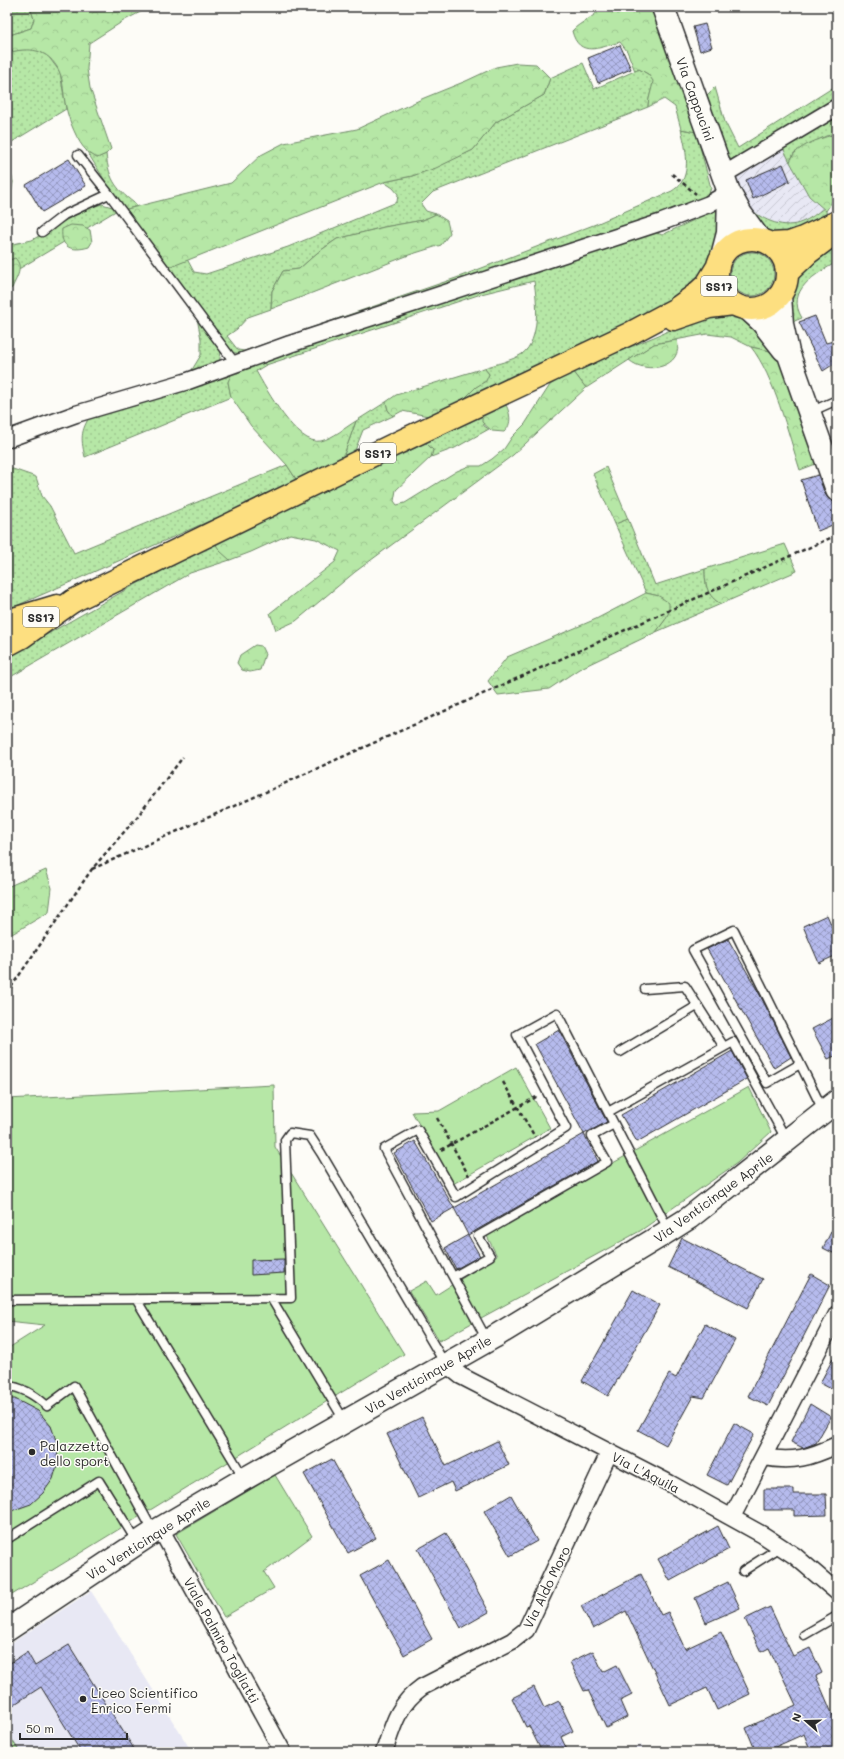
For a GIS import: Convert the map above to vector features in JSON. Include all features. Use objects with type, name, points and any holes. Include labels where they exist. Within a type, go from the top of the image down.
[{"type":"main road","name":"SS17","points":[[7,633],[392,446],[629,334],[676,309],[707,284],[729,248],[738,242],[749,239],[765,242],[789,243],[837,222]]},
{"type":"main road","points":[[787,273],[808,253],[837,232]]},
{"type":"main road","points":[[765,242],[779,252],[785,262],[787,273],[784,289],[780,296]]},
{"type":"main road","name":"SS17","points":[[720,261],[717,277],[719,287],[724,296],[741,307]]},
{"type":"main road","name":"SS17","points":[[629,334],[709,307],[766,306],[780,296]]},
{"type":"street","name":"Via Cappucini","points":[[663,7],[726,183],[750,227],[765,242]]},
{"type":"street","points":[[7,439],[76,414],[188,381],[235,363],[662,222],[709,204],[726,183],[837,107]]},
{"type":"street","name":"Via Cappucini","points":[[720,261],[728,233],[726,183]]},
{"type":"street","points":[[780,296],[782,324],[792,365],[837,490]]},
{"type":"street","points":[[741,307],[774,335],[792,365]]},
{"type":"street","name":"Via Venticinque Aprile","points":[[7,1630],[150,1535],[244,1479],[487,1340],[689,1218],[831,1107]]},
{"type":"street","points":[[732,1517],[837,1314]]},
{"type":"street","name":"Via L'Aquila","points":[[446,1364],[461,1376],[732,1517],[782,1546],[837,1592]]},
{"type":"street","points":[[764,1456],[781,1459],[808,1458],[837,1445]]},
{"type":"street","name":"Via Aldo Moro","points":[[384,1752],[399,1711],[414,1693],[422,1687],[512,1641],[526,1630],[609,1453]]},
{"type":"street","name":"Viale Palmiro Togliatti","points":[[150,1535],[283,1752]]},
{"type":"lane","points":[[78,155],[109,194],[235,363]]},
{"type":"lane","points":[[42,232],[64,215],[109,194]]},
{"type":"lane","points":[[810,412],[837,400]]},
{"type":"lane","points":[[800,1064],[768,1083],[693,950],[734,930],[800,1064],[831,1107]]},
{"type":"lane","points":[[645,989],[685,986],[724,1047]]},
{"type":"lane","points":[[620,1052],[697,1006]]},
{"type":"lane","points":[[487,1340],[384,1149],[418,1130],[456,1197],[566,1128],[517,1035],[557,1013],[669,1230]]},
{"type":"lane","points":[[608,1112],[733,1042],[788,1141]]},
{"type":"lane","points":[[453,1277],[490,1256],[478,1236],[607,1162],[592,1136],[614,1124]]},
{"type":"lane","points":[[7,1300],[291,1298],[286,1140],[290,1133],[300,1134],[310,1136],[321,1153],[446,1364]]},
{"type":"lane","points":[[271,1298],[345,1421]]},
{"type":"lane","points":[[136,1299],[244,1479]]},
{"type":"lane","points":[[7,1386],[15,1386],[37,1396],[47,1406],[74,1386],[150,1535]]},
{"type":"lane","points":[[7,1539],[99,1481],[150,1535]]},
{"type":"lane","points":[[743,1571],[782,1546]]},
{"type":"lane","points":[[804,1635],[837,1616]]},
{"type":"path","points":[[672,174],[709,204]]},
{"type":"path","points":[[92,869],[278,787],[837,535]]},
{"type":"path","points":[[7,993],[92,869],[137,817],[183,757]]},
{"type":"path","points":[[503,1082],[539,1145]]},
{"type":"path","points":[[432,1156],[546,1091]]},
{"type":"path","points":[[437,1118],[474,1185]]},
{"type":"shaded area","points":[[781,144],[809,196],[824,208],[801,223],[785,226],[763,218],[750,209],[731,174]]},
{"type":"shaded area","name":"Liceo Scientifico Enrico Fermi","points":[[91,1591],[192,1752],[7,1752],[7,1646]]},
{"type":"shaded area","points":[[641,1744],[645,1752],[625,1752]]},
{"type":"green space","points":[[7,7],[26,7],[31,10],[34,19],[31,28],[7,36]]},
{"type":"green space","points":[[26,7],[150,7],[125,20],[89,43],[87,69],[90,88],[111,149],[106,154],[97,158],[88,152],[80,143],[67,112],[61,75],[55,63],[44,54],[37,51],[23,50],[7,53],[7,36],[31,28],[34,19],[31,10]]},
{"type":"green space","points":[[602,7],[653,7],[696,132],[681,129],[675,107],[664,99],[648,107],[653,81],[648,74],[639,69],[635,71],[627,51],[620,42],[592,49],[585,48],[575,40],[572,31]]},
{"type":"green space","points":[[34,49],[48,56],[60,72],[66,109],[7,145],[7,53],[19,50]]},
{"type":"green space","points":[[517,63],[536,64],[550,78],[544,95],[496,122],[473,150],[436,168],[412,176],[384,182],[168,268],[123,210],[231,183],[261,155],[284,143],[357,129],[496,67]]},
{"type":"green space","points":[[583,63],[594,89],[639,69],[648,74],[654,81],[649,97],[648,107],[433,192],[421,204],[426,211],[436,214],[423,220],[384,227],[337,239],[317,253],[299,269],[283,271],[272,291],[271,309],[248,317],[237,329],[227,336],[238,350],[244,351],[456,278],[596,224],[672,191],[681,183],[686,171],[686,156],[681,129],[696,132],[711,188],[708,196],[689,206],[243,354],[229,352],[168,268],[187,259],[194,272],[206,274],[288,247],[397,202],[398,194],[393,188],[384,182],[412,176],[473,150],[496,122],[544,95],[550,78]]},
{"type":"green space","points":[[837,85],[837,99],[729,164],[707,95],[715,87],[725,122],[738,148]]},
{"type":"green space","points":[[837,109],[837,134],[826,136],[794,153],[790,162],[781,144]]},
{"type":"green space","points":[[837,134],[837,194],[826,211],[809,196],[790,162],[794,154],[803,147]]},
{"type":"green space","points":[[86,150],[97,158],[106,154],[109,171],[115,184],[119,190],[138,206],[123,210]]},
{"type":"green space","points":[[7,156],[13,182],[7,218]]},
{"type":"green space","points":[[102,204],[119,209],[7,276],[7,241],[13,244],[32,240],[89,208]]},
{"type":"green space","points":[[721,207],[713,252],[705,272],[660,311],[561,353],[460,405],[471,391],[487,379],[489,374],[484,368],[513,359],[522,354],[528,348],[535,330],[537,309],[534,281],[481,294],[266,365],[259,360],[655,232],[662,235],[694,220],[700,211]]},
{"type":"green space","points":[[824,208],[827,218],[782,237],[766,232],[750,209],[761,217],[774,223],[789,225],[805,221]]},
{"type":"green space","points":[[436,214],[447,221],[450,233],[441,245],[409,255],[271,309],[272,291],[283,271],[299,269],[317,253],[337,239],[384,227],[423,220]]},
{"type":"green space","points":[[71,225],[83,226],[90,230],[92,242],[89,247],[72,249],[65,244],[63,241],[62,229]]},
{"type":"green space","points":[[837,239],[837,262],[820,272],[805,284],[797,299],[798,308],[802,318],[787,324],[791,296],[796,276]]},
{"type":"green space","points":[[748,252],[756,252],[768,258],[774,270],[774,278],[768,290],[756,296],[748,296],[736,290],[730,278],[730,270],[736,258]]},
{"type":"green space","points":[[15,258],[19,265],[18,276],[12,288],[7,290],[7,261]]},
{"type":"green space","points":[[726,312],[743,318],[779,353],[751,347],[731,337],[707,334],[654,344],[586,388],[573,371],[673,329]]},
{"type":"green space","points":[[197,318],[221,352],[219,364],[190,373],[201,355],[201,339]]},
{"type":"green space","points":[[677,340],[678,350],[675,357],[669,363],[662,366],[654,368],[645,367],[636,365],[629,360],[654,344]]},
{"type":"green space","points":[[751,347],[779,353],[821,462],[800,470],[780,406],[767,373]]},
{"type":"green space","points":[[259,360],[266,365],[256,371],[283,415],[302,435],[312,440],[326,440],[356,421],[342,460],[298,482],[287,465],[251,426],[231,397],[228,382],[232,372]]},
{"type":"green space","points":[[237,366],[228,382],[231,397],[85,457],[82,438],[86,423],[93,411]]},
{"type":"green space","points":[[484,368],[489,374],[486,381],[476,387],[460,405],[434,417],[402,411],[393,416],[388,410],[386,402],[396,395]]},
{"type":"green space","points":[[573,371],[586,388],[513,455],[355,572],[296,621],[276,630],[270,613],[335,562],[340,551],[316,539],[290,534],[230,560],[220,551],[215,543],[426,443],[433,450],[431,457],[396,490],[394,501],[397,505],[405,503],[457,471],[469,466],[481,466],[492,459],[504,449],[512,437],[525,424],[550,385]]},
{"type":"green space","points":[[386,402],[388,410],[393,416],[363,430],[354,453],[342,460],[356,421]]},
{"type":"green space","points":[[505,403],[510,418],[509,425],[504,432],[492,431],[482,422],[482,414]]},
{"type":"green space","points":[[482,414],[484,426],[489,429],[455,448],[431,457],[433,450],[426,443]]},
{"type":"green space","points":[[287,465],[298,482],[7,610],[7,467],[36,477],[42,496],[50,506],[74,553]]},
{"type":"green space","points":[[606,467],[628,519],[615,524],[593,474]]},
{"type":"green space","points":[[628,519],[655,585],[705,569],[706,585],[708,590],[716,601],[721,604],[656,632],[665,620],[659,596],[646,593],[615,524]]},
{"type":"green space","points":[[215,543],[230,560],[190,573],[7,679],[7,657],[129,588]]},
{"type":"green space","points":[[785,544],[797,571],[721,604],[710,594],[706,585],[705,569]]},
{"type":"green space","points":[[646,593],[659,596],[669,603],[669,612],[656,632],[579,669],[549,689],[498,695],[488,681],[507,657],[596,619]]},
{"type":"green space","points":[[255,645],[261,646],[265,654],[260,670],[250,672],[242,670],[237,663],[240,655]]},
{"type":"green space","points":[[46,870],[52,888],[49,912],[7,937],[7,887]]},
{"type":"green space","points":[[516,1067],[550,1128],[453,1184],[412,1112],[439,1111]]},
{"type":"green space","points":[[274,1085],[275,1147],[404,1354],[7,1598],[7,1349],[45,1325],[7,1321],[7,1099]]},
{"type":"green space","points":[[749,1087],[771,1132],[737,1163],[640,1231],[439,1341],[409,1291],[427,1281],[436,1295],[497,1256],[486,1234]]},
{"type":"green space","points":[[275,1475],[312,1536],[264,1572],[274,1588],[224,1617],[176,1534]]},
{"type":"green space","points":[[7,1732],[20,1752],[7,1752]]},
{"type":"building","points":[[705,24],[712,47],[700,51],[693,27]]},
{"type":"building","points":[[620,45],[631,69],[598,83],[588,58]]},
{"type":"building","points":[[69,159],[86,186],[42,212],[26,185]]},
{"type":"building","points":[[783,164],[790,181],[753,199],[746,180]]},
{"type":"building","points":[[815,316],[826,343],[837,340],[837,362],[823,371],[799,322]]},
{"type":"building","points":[[818,475],[825,494],[833,501],[837,512],[837,523],[818,531],[801,480]]},
{"type":"building","points":[[827,915],[837,938],[837,955],[819,963],[803,926]]},
{"type":"building","points":[[728,939],[759,993],[791,1057],[774,1068],[707,949]]},
{"type":"building","points":[[837,1016],[837,1055],[828,1059],[812,1029]]},
{"type":"building","points":[[559,1030],[607,1122],[584,1134],[535,1044]]},
{"type":"building","points":[[732,1051],[747,1079],[637,1142],[621,1115]]},
{"type":"building","points":[[584,1134],[598,1161],[468,1235],[454,1208]]},
{"type":"building","points":[[415,1141],[454,1208],[431,1221],[394,1153]]},
{"type":"building","points":[[837,1220],[837,1255],[823,1248]]},
{"type":"building","points":[[468,1235],[480,1256],[456,1269],[445,1248]]},
{"type":"building","points":[[682,1238],[763,1279],[748,1308],[668,1267]]},
{"type":"building","points":[[284,1259],[284,1273],[251,1275],[251,1260]]},
{"type":"building","points":[[811,1274],[830,1285],[768,1406],[748,1396]]},
{"type":"building","points":[[633,1290],[660,1305],[608,1396],[582,1381]]},
{"type":"building","points":[[705,1324],[735,1340],[704,1398],[693,1396],[666,1445],[638,1430],[669,1374],[676,1378]]},
{"type":"building","points":[[837,1351],[837,1392],[820,1383]]},
{"type":"building","name":"Palazzetto dello sport","points":[[7,1399],[15,1399],[38,1411],[51,1426],[57,1443],[58,1462],[53,1479],[43,1493],[31,1504],[7,1511]]},
{"type":"building","points":[[810,1404],[831,1417],[816,1443],[803,1448],[791,1442]]},
{"type":"building","points":[[422,1417],[446,1466],[497,1441],[509,1465],[455,1491],[451,1482],[418,1498],[387,1434]]},
{"type":"building","points":[[734,1423],[754,1434],[727,1485],[707,1475]]},
{"type":"building","points":[[332,1459],[376,1538],[348,1553],[304,1474]]},
{"type":"building","points":[[764,1489],[794,1489],[794,1494],[826,1494],[827,1515],[794,1516],[794,1510],[764,1510]]},
{"type":"building","points":[[511,1495],[537,1541],[510,1556],[484,1511]]},
{"type":"building","points":[[718,1526],[729,1549],[670,1581],[658,1559]]},
{"type":"building","points":[[446,1533],[489,1612],[461,1628],[418,1549]]},
{"type":"building","points":[[389,1560],[432,1639],[404,1655],[360,1576]]},
{"type":"building","points":[[641,1574],[661,1615],[668,1612],[685,1649],[721,1632],[750,1694],[717,1710],[707,1688],[670,1705],[626,1611],[593,1629],[581,1606]]},
{"type":"building","points":[[728,1582],[740,1608],[706,1623],[695,1598]]},
{"type":"building","points":[[770,1607],[793,1656],[810,1648],[822,1673],[816,1676],[837,1725],[837,1752],[811,1752],[804,1734],[764,1752],[756,1752],[746,1728],[796,1705],[769,1648],[761,1652],[745,1619]]},
{"type":"building","points":[[69,1645],[136,1752],[81,1752],[41,1687],[7,1709],[7,1665],[27,1652],[35,1666]]},
{"type":"building","points":[[593,1651],[603,1672],[617,1665],[632,1695],[620,1701],[627,1717],[606,1728],[588,1690],[584,1691],[570,1662]]},
{"type":"building","points":[[534,1687],[544,1708],[559,1701],[573,1731],[561,1737],[568,1752],[542,1752],[529,1726],[526,1727],[512,1698]]},
{"type":"place","name":"Palazzetto dello sport","points":[[32,1452]]},
{"type":"place","name":"Liceo Scientifico Enrico Fermi","points":[[83,1699]]}]
